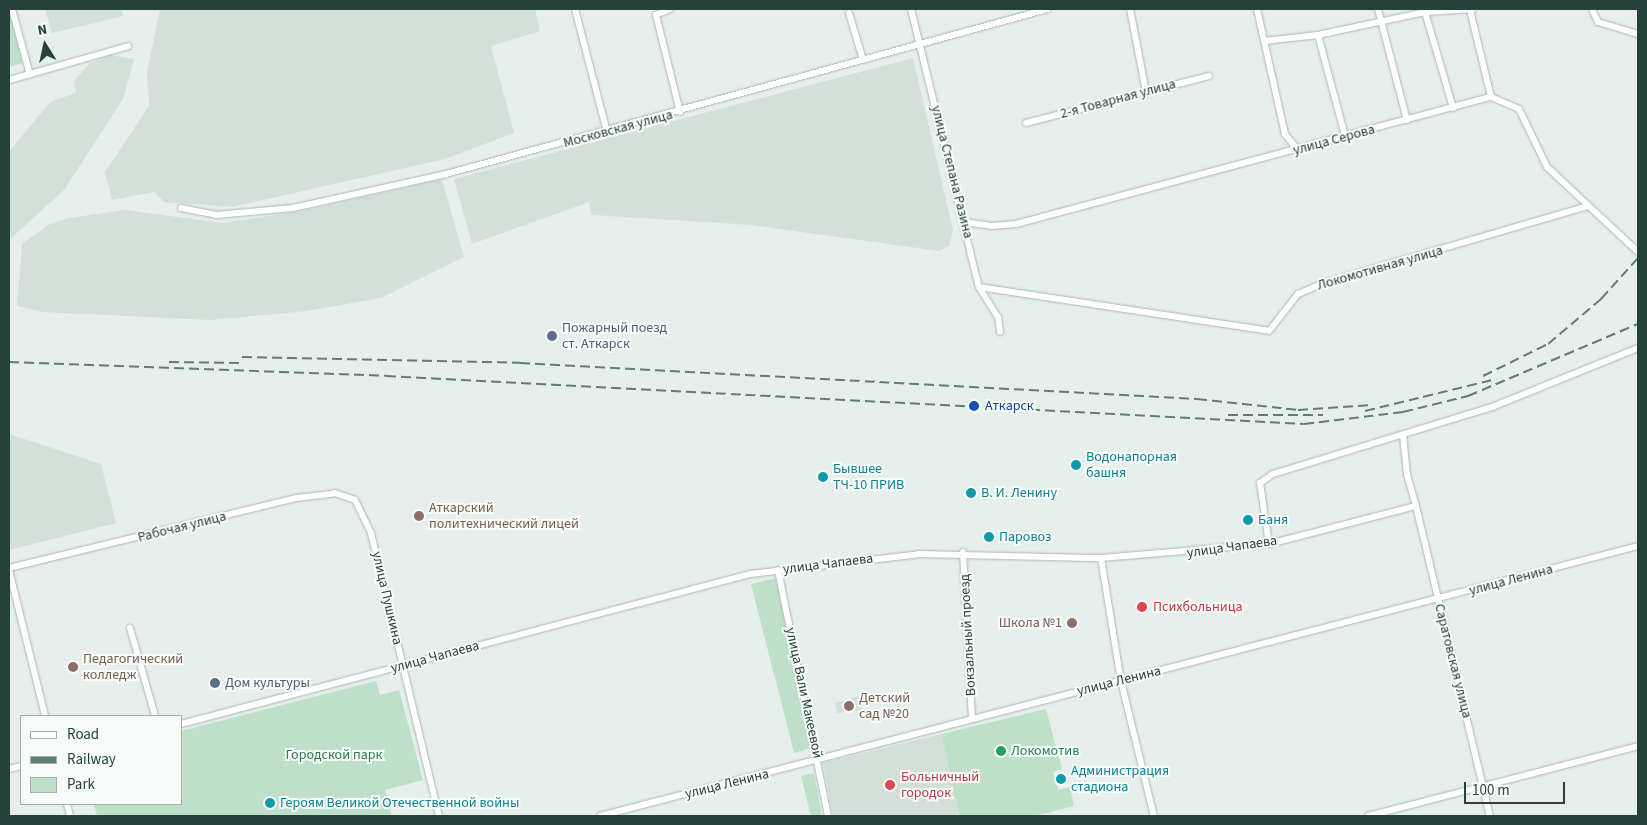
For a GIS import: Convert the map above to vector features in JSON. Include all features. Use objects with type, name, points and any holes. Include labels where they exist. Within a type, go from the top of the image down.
[{"type":"street","points":[[12,9],[30,75]]},
{"type":"street","points":[[575,9],[607,132]]},
{"type":"street","points":[[670,9],[656,15],[680,112]]},
{"type":"street","name":"улица Степана Разина","points":[[911,9],[979,287],[998,317],[1000,332]]},
{"type":"street","name":"Московская улица","points":[[181,208],[216,215],[293,208],[607,132],[1048,9]]},
{"type":"street","points":[[1130,9],[1146,92]]},
{"type":"street","points":[[1257,9],[1285,134],[1298,150]]},
{"type":"street","points":[[1378,9],[1407,120]]},
{"type":"street","points":[[1265,41],[1318,35],[1425,12],[1471,9],[1492,97],[1518,109],[1547,167],[1638,252]]},
{"type":"street","points":[[1592,9],[1598,22],[1611,29],[1638,34]]},
{"type":"street","points":[[1425,12],[1454,108]]},
{"type":"street","points":[[849,13],[863,60]]},
{"type":"street","points":[[1318,35],[1345,136]]},
{"type":"street","points":[[9,80],[128,46]]},
{"type":"street","name":"2-я Товарная улица","points":[[1026,123],[1209,76]]},
{"type":"street","name":"улица Серова","points":[[964,222],[992,226],[1016,224],[1492,97]]},
{"type":"street","name":"Локомотивная улица","points":[[979,287],[1269,331],[1298,294],[1320,284],[1588,206]]},
{"type":"street","points":[[1269,544],[1260,483],[1273,474],[1492,407],[1638,348]]},
{"type":"street","points":[[1403,435],[1407,475],[1416,506]]},
{"type":"street","name":"Рабочая улица","points":[[9,569],[297,498],[335,492],[355,500]]},
{"type":"street","name":"улица Пушкина","points":[[355,500],[372,533],[439,816]]},
{"type":"street","name":"улица Чапаева","points":[[182,724],[750,574],[963,552],[1101,558],[1269,544],[1416,506]]},
{"type":"street","name":"Саратовская улица","points":[[1416,506],[1490,816]]},
{"type":"street","name":"улица Ленина","points":[[600,816],[1638,546]]},
{"type":"street","name":"Вокзальный проезд","points":[[963,552],[972,719]]},
{"type":"street","points":[[1101,558],[1121,681],[1154,816]]},
{"type":"street","points":[[9,569],[45,715]]},
{"type":"street","name":"улица Вали Макеевой","points":[[778,570],[828,816]]},
{"type":"street","points":[[130,628],[155,715]]},
{"type":"street","points":[[1368,816],[1638,746]]},
{"type":"shaded area","points":[[45,9],[122,9],[123,16],[52,33]]},
{"type":"shaded area","points":[[160,9],[535,9],[540,31],[491,46],[514,133],[445,159],[232,207],[164,202],[154,192],[112,200],[105,172],[149,106],[147,71]]},
{"type":"shaded area","points":[[110,55],[134,59],[123,99],[64,190],[9,240],[9,152],[50,102],[76,93],[74,81],[89,64]]},
{"type":"shaded area","points":[[913,58],[953,230],[949,246],[939,251],[752,225],[592,215],[589,202],[472,244],[454,179]]},
{"type":"shaded area","points":[[442,179],[464,257],[381,298],[306,311],[210,320],[43,312],[17,306],[22,244],[50,224],[69,218],[125,210],[223,223],[302,211]]},
{"type":"shaded area","points":[[9,434],[101,464],[116,523],[9,550]]},
{"type":"shaded area","name":"Детский сад №20","points":[[859,696],[863,710],[837,713],[835,703]]},
{"type":"shaded area","name":"Больничный городок","points":[[941,734],[959,816],[833,816],[823,763]]},
{"type":"green space","points":[[9,10],[22,63],[9,67]]},
{"type":"green space","points":[[776,578],[811,748],[794,753],[751,584]]},
{"type":"green space","name":"Городской парк","points":[[376,681],[380,695],[399,690],[423,780],[385,790],[392,816],[97,816],[94,805],[182,805],[182,731]]},
{"type":"green space","name":"Локомотив","points":[[1046,709],[1062,769],[1053,772],[1058,790],[1070,787],[1074,806],[1035,816],[959,816],[941,734]]},
{"type":"green space","points":[[814,773],[822,816],[811,816],[801,776]]},
{"type":"railway","points":[[1483,376],[1548,344],[1601,299],[1638,258]]},
{"type":"railway","points":[[9,362],[386,376],[1304,424],[1403,412],[1468,396],[1638,324]]},
{"type":"railway","points":[[242,357],[520,363],[1197,399],[1298,410],[1372,405]]},
{"type":"railway","points":[[169,362],[241,363]]},
{"type":"railway","points":[[1365,411],[1496,379]]},
{"type":"railway","points":[[1228,415],[1323,415]]},
{"type":"place","name":"Пожарный поезд ст. Аткарск","points":[[552,336]]},
{"type":"place","name":"Аткарск","points":[[974,406]]},
{"type":"place","name":"Водонапорная башня","points":[[1076,465]]},
{"type":"place","name":"Бывшее ТЧ-10 ПРИВ","points":[[823,477]]},
{"type":"place","name":"В. И. Ленину","points":[[971,493]]},
{"type":"place","name":"Аткарский политехнический лицей","points":[[419,516]]},
{"type":"place","name":"Баня","points":[[1248,520]]},
{"type":"place","name":"Паровоз","points":[[989,537]]},
{"type":"place","name":"Психбольница","points":[[1142,607]]},
{"type":"place","name":"Школа №1","points":[[1072,623]]},
{"type":"place","name":"Педагогический колледж","points":[[73,667]]},
{"type":"place","name":"Дом культуры","points":[[215,683]]},
{"type":"place","name":"Детский сад №20","points":[[849,706]]},
{"type":"place","name":"Локомотив","points":[[1001,751]]},
{"type":"place","name":"Администрация стадиона","points":[[1061,779]]},
{"type":"place","name":"Больничный городок","points":[[890,785]]},
{"type":"place","name":"Героям Великой Отечественной войны","points":[[270,803]]}]
